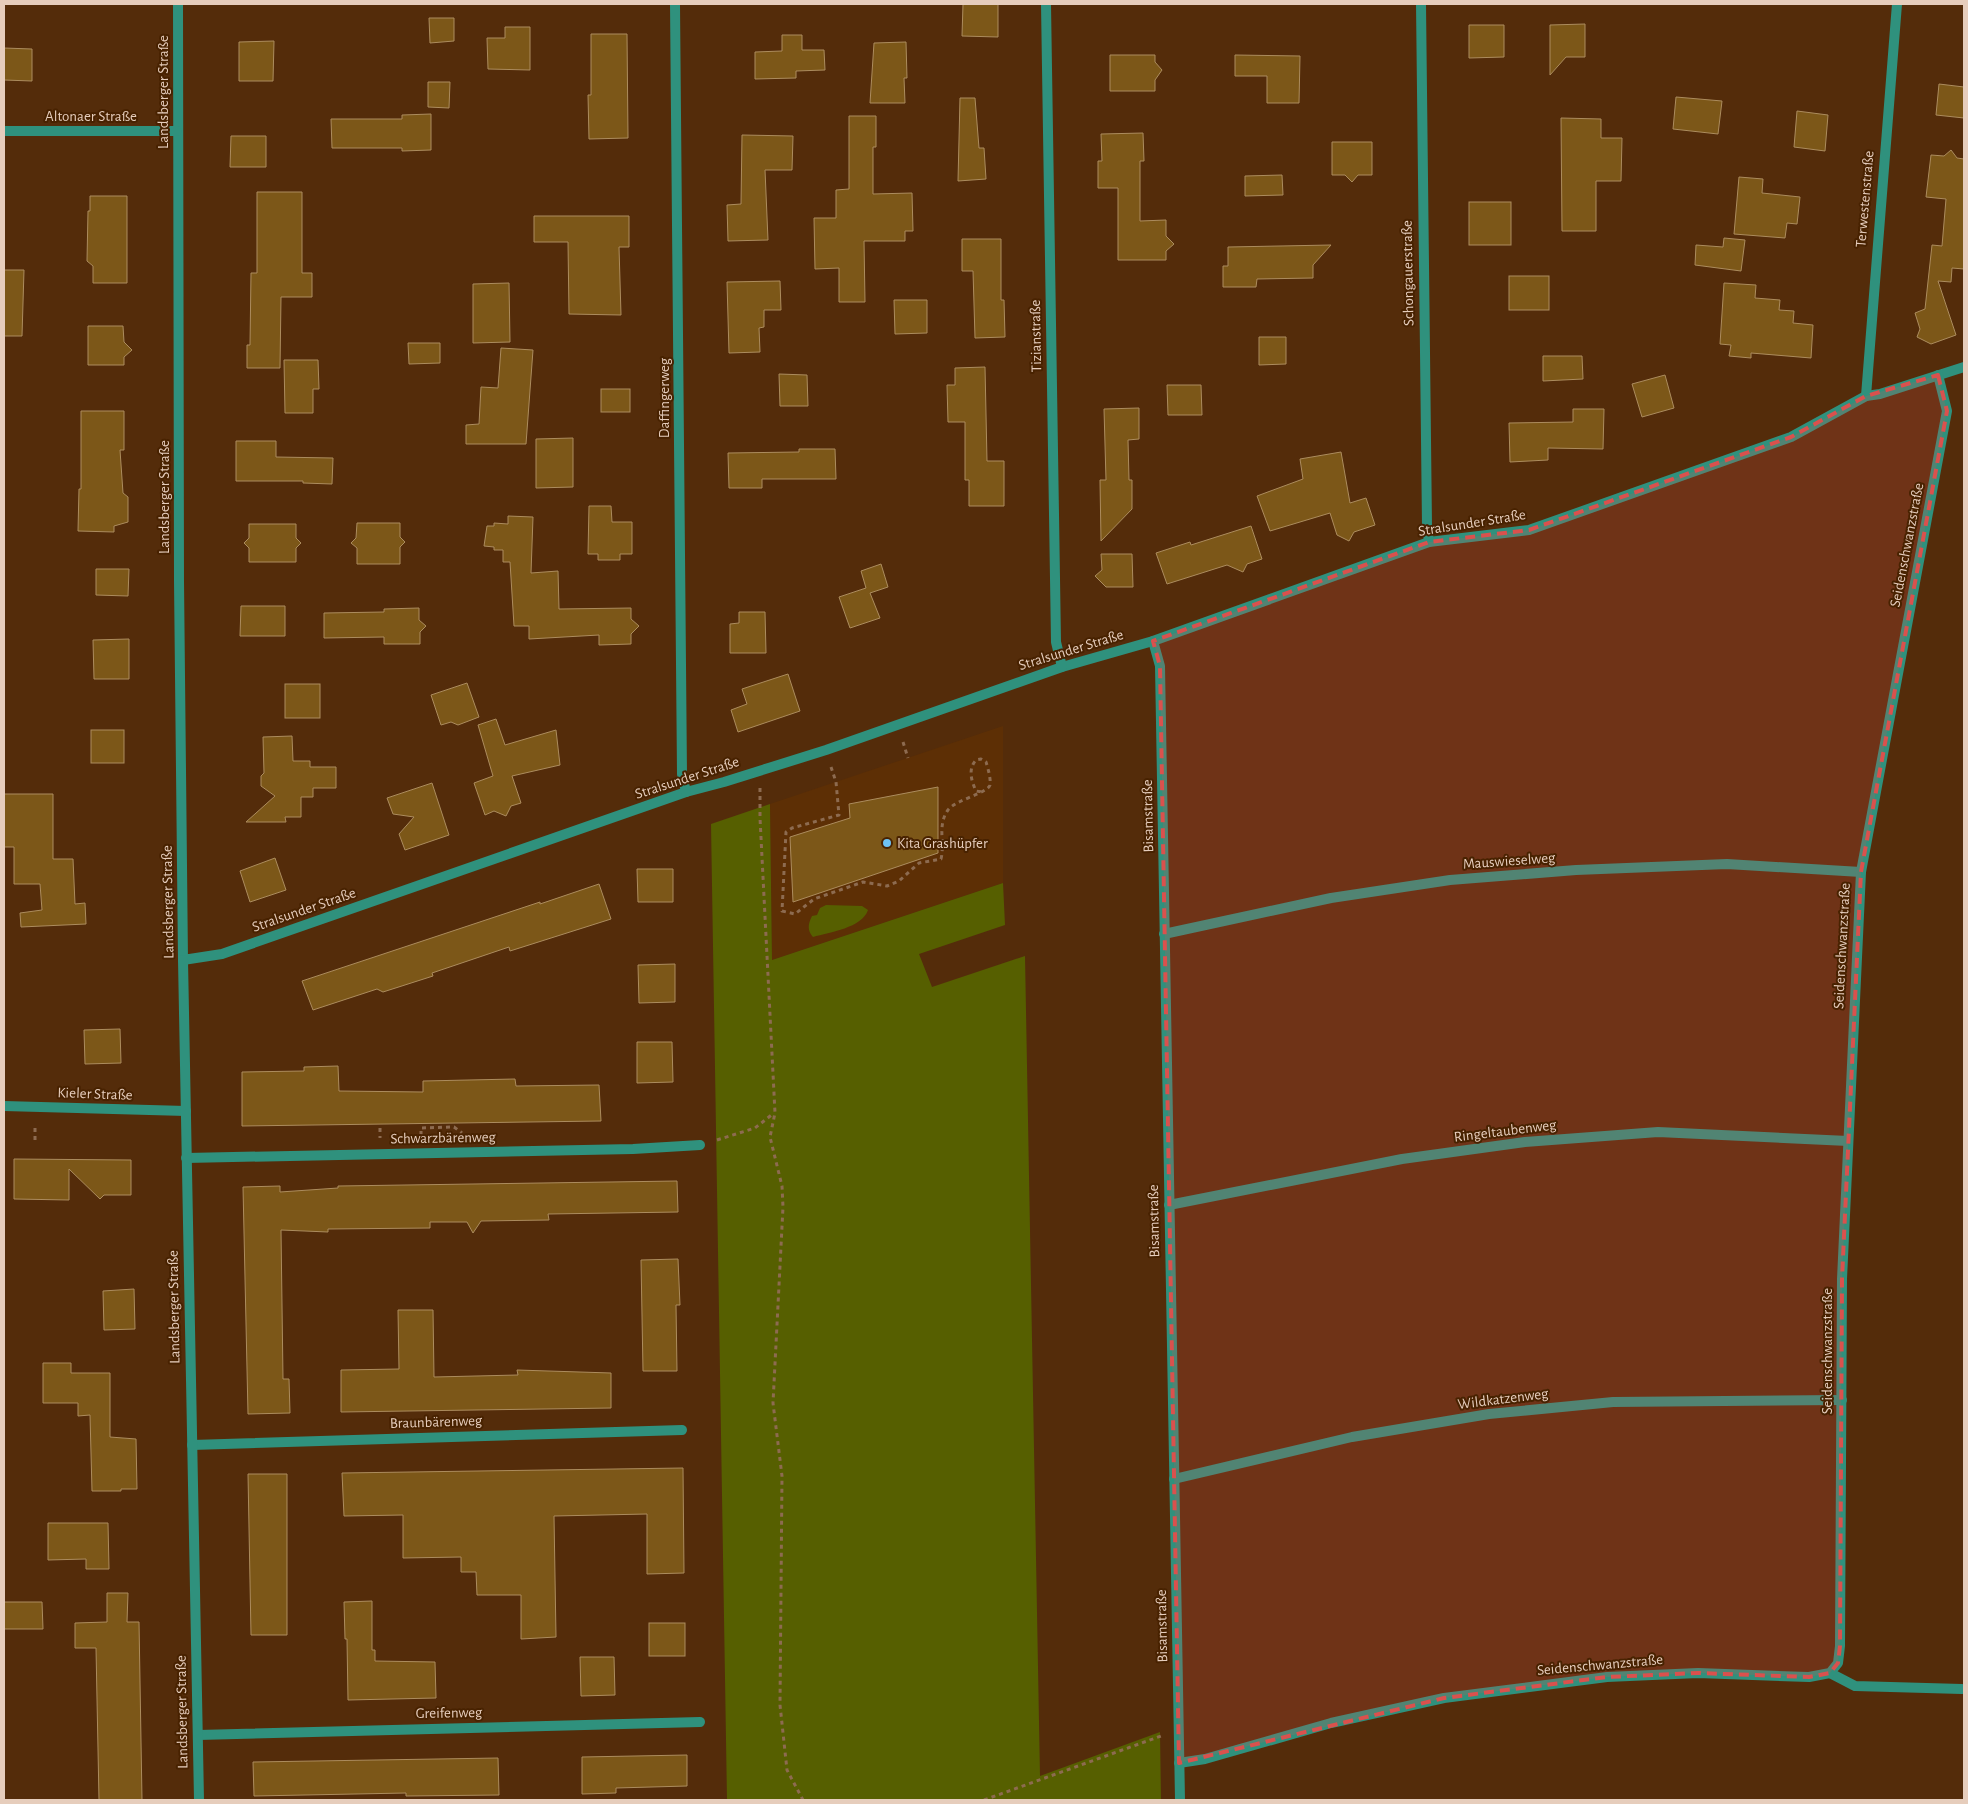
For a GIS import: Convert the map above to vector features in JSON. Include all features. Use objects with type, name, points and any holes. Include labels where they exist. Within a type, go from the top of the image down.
[{"type":"street","name":"Landsberger Straße","points":[[178,4],[179,572],[183,960],[199,1800]]},
{"type":"street","name":"Daffingerweg","points":[[675,4],[682,774],[686,792]]},
{"type":"street","name":"Tizianstraße","points":[[1046,4],[1056,642],[1062,667]]},
{"type":"street","name":"Schongauerstraße","points":[[1420,4],[1427,526],[1429,542]]},
{"type":"street","name":"Terwestenstraße","points":[[1866,396],[1897,4]]},
{"type":"street","name":"Altonaer Straße","points":[[4,131],[177,131]]},
{"type":"street","name":"Stralsunder Straße","points":[[183,960],[222,954],[686,792],[826,750],[1062,667],[1153,642],[1429,542],[1529,530],[1791,436],[1866,396],[1880,394],[1964,366]]},
{"type":"street","name":"Seidenschwanzstraße","points":[[1179,1763],[1205,1759],[1330,1723],[1444,1698],[1607,1677],[1698,1673],[1809,1677],[1830,1673],[1838,1663],[1840,1646],[1842,1279],[1861,872],[1947,411],[1938,375]]},
{"type":"street","name":"Bisamstraße","points":[[1153,642],[1160,666],[1180,1800]]},
{"type":"street","name":"Mauswieselweg","points":[[1164,934],[1331,898],[1450,880],[1576,870],[1727,864],[1861,872]]},
{"type":"street","name":"Kieler Straße","points":[[4,1106],[186,1111]]},
{"type":"street","name":"Ringeltaubenweg","points":[[1169,1205],[1402,1159],[1525,1142],[1658,1132],[1848,1141]]},
{"type":"street","name":"Schwarzbärenweg","points":[[186,1158],[633,1149],[700,1145]]},
{"type":"street","name":"Wildkatzenweg","points":[[1174,1479],[1352,1437],[1489,1414],[1613,1402],[1842,1400]]},
{"type":"street","name":"Braunbärenweg","points":[[192,1445],[682,1430]]},
{"type":"street","points":[[1830,1673],[1855,1686],[1962,1689]]},
{"type":"street","name":"Greifenweg","points":[[198,1734],[700,1722]]},
{"type":"path","points":[[836,782],[839,815],[792,828],[786,832],[782,911],[795,914],[814,899],[863,882],[887,886],[899,881],[919,863],[941,859],[941,824],[948,810],[960,800],[982,792],[987,790],[990,785],[986,762],[981,759],[976,760],[971,766],[972,781],[976,791],[982,792]]},
{"type":"path","points":[[760,770],[760,818],[775,1113],[770,1137],[782,1186],[783,1207],[773,1402],[782,1476],[780,1705],[787,1770],[803,1800]]},
{"type":"path","points":[[700,1145],[755,1128],[775,1113]]},
{"type":"path","points":[[984,1800],[1178,1730]]},
{"type":"highlighted area","points":[[1938,375],[1947,411],[1861,872],[1842,1279],[1840,1646],[1838,1663],[1830,1673],[1809,1677],[1698,1673],[1607,1677],[1444,1698],[1179,1763],[1160,666],[1153,641],[1429,542],[1529,530],[1791,437],[1866,396]]},
{"type":"shaded area","name":"Kita Grashüpfer","points":[[1003,726],[1003,883],[772,960],[770,804]]},
{"type":"green space","points":[[770,804],[772,960],[1003,883],[1005,925],[919,954],[932,987],[1025,956],[1040,1776],[1160,1732],[1161,1800],[727,1800],[711,824]]},
{"type":"green space","points":[[826,905],[862,906],[868,910],[865,916],[852,925],[813,937],[809,929],[812,916],[817,915],[820,908]]},
{"type":"building","points":[[963,4],[998,4],[998,37],[962,36]]},
{"type":"building","points":[[429,18],[454,18],[454,41],[430,43]]},
{"type":"building","points":[[1585,24],[1585,57],[1566,57],[1550,75],[1550,25]]},
{"type":"building","points":[[1469,25],[1504,25],[1504,57],[1469,58]]},
{"type":"building","points":[[505,27],[530,27],[530,70],[488,69],[487,38],[505,38]]},
{"type":"building","points":[[591,34],[627,34],[628,138],[589,139],[588,95],[591,95]]},
{"type":"building","points":[[782,35],[802,35],[802,50],[824,50],[825,70],[796,71],[796,78],[755,79],[755,52],[782,51]]},
{"type":"building","points":[[274,41],[273,81],[239,81],[239,42]]},
{"type":"building","points":[[906,42],[907,78],[904,78],[905,103],[870,103],[874,43]]},
{"type":"building","points":[[4,48],[32,49],[32,81],[4,80]]},
{"type":"building","points":[[1110,55],[1155,55],[1155,62],[1162,70],[1155,80],[1155,91],[1110,91]]},
{"type":"building","points":[[1235,55],[1300,56],[1299,103],[1267,103],[1267,76],[1235,76]]},
{"type":"building","points":[[428,82],[450,82],[449,108],[428,107]]},
{"type":"building","points":[[1939,84],[1964,87],[1964,118],[1936,115]]},
{"type":"building","points":[[1676,97],[1722,101],[1718,134],[1673,129]]},
{"type":"building","points":[[960,98],[975,98],[979,148],[984,148],[986,179],[958,181]]},
{"type":"building","points":[[1797,111],[1828,115],[1825,151],[1794,147]]},
{"type":"building","points":[[431,114],[431,150],[402,151],[402,148],[332,148],[331,119],[402,119],[402,115]]},
{"type":"building","points":[[849,116],[876,116],[876,147],[873,147],[873,194],[912,193],[913,231],[905,231],[905,241],[864,241],[865,302],[839,302],[839,268],[815,269],[814,218],[836,218],[836,190],[849,189]]},
{"type":"building","points":[[1561,118],[1601,119],[1601,138],[1622,138],[1621,181],[1596,181],[1596,231],[1562,231]]},
{"type":"building","points":[[1143,133],[1144,161],[1140,161],[1140,221],[1166,220],[1166,236],[1174,244],[1166,251],[1166,260],[1118,260],[1118,188],[1098,188],[1098,161],[1102,161],[1101,134]]},
{"type":"building","points":[[742,135],[793,136],[792,170],[765,170],[768,240],[728,241],[727,205],[741,204]]},
{"type":"building","points":[[231,136],[266,136],[266,167],[230,167]]},
{"type":"building","points":[[1332,142],[1372,142],[1372,175],[1358,175],[1352,182],[1345,175],[1332,175]]},
{"type":"building","points":[[1951,150],[1957,158],[1964,159],[1964,269],[1952,268],[1951,282],[1938,281],[1956,335],[1931,344],[1917,337],[1920,329],[1915,313],[1925,309],[1932,245],[1942,246],[1946,199],[1926,197],[1931,155],[1944,156]]},
{"type":"building","points":[[1282,175],[1283,195],[1245,196],[1245,176]]},
{"type":"building","points":[[1739,177],[1763,179],[1762,193],[1800,197],[1797,224],[1787,223],[1785,238],[1734,234]]},
{"type":"building","points":[[257,192],[302,192],[302,273],[312,273],[312,297],[281,297],[280,368],[247,368],[247,345],[250,345],[251,273],[257,273]]},
{"type":"building","points":[[90,196],[127,196],[127,283],[93,283],[93,266],[87,261]]},
{"type":"building","points":[[1469,202],[1511,202],[1511,245],[1469,245]]},
{"type":"building","points":[[534,216],[629,216],[629,247],[619,247],[621,315],[569,314],[568,242],[534,242]]},
{"type":"building","points":[[1724,238],[1745,240],[1741,271],[1695,265],[1696,245],[1723,247]]},
{"type":"building","points":[[962,239],[1001,239],[1001,300],[1004,300],[1005,337],[975,338],[973,271],[962,271]]},
{"type":"building","points":[[1331,245],[1313,265],[1313,278],[1257,279],[1256,287],[1223,287],[1223,266],[1228,266],[1228,247]]},
{"type":"building","points":[[4,270],[24,270],[22,336],[4,336]]},
{"type":"building","points":[[1509,276],[1549,276],[1549,310],[1509,310]]},
{"type":"building","points":[[780,281],[781,310],[764,310],[764,327],[759,328],[760,352],[729,353],[727,282]]},
{"type":"building","points":[[509,283],[510,342],[473,343],[473,284]]},
{"type":"building","points":[[1724,283],[1756,285],[1755,298],[1780,300],[1779,310],[1794,311],[1793,323],[1813,325],[1811,358],[1751,353],[1751,358],[1729,356],[1731,345],[1720,344]]},
{"type":"building","points":[[894,300],[927,300],[927,333],[895,334]]},
{"type":"building","points":[[88,326],[123,326],[124,342],[132,350],[124,357],[124,365],[88,365]]},
{"type":"building","points":[[1259,337],[1286,337],[1286,364],[1259,365]]},
{"type":"building","points":[[408,343],[440,343],[440,363],[409,364]]},
{"type":"building","points":[[501,348],[533,350],[526,444],[466,444],[466,425],[479,424],[481,387],[498,388]]},
{"type":"building","points":[[1543,356],[1582,356],[1583,379],[1543,381]]},
{"type":"building","points":[[284,360],[318,360],[319,389],[313,389],[313,413],[285,413]]},
{"type":"building","points":[[985,367],[987,461],[1004,461],[1004,506],[969,506],[969,480],[965,480],[965,422],[948,422],[947,385],[955,385],[955,368]]},
{"type":"building","points":[[779,374],[807,375],[808,406],[780,406]]},
{"type":"building","points":[[1665,375],[1674,408],[1642,417],[1632,384]]},
{"type":"building","points":[[1167,385],[1201,385],[1202,415],[1168,415]]},
{"type":"building","points":[[601,389],[630,389],[630,412],[601,412]]},
{"type":"building","points":[[1139,408],[1139,439],[1128,440],[1129,480],[1132,480],[1132,509],[1101,541],[1100,480],[1106,480],[1104,409]]},
{"type":"building","points":[[1573,409],[1604,409],[1603,449],[1548,448],[1548,460],[1510,462],[1509,423],[1573,422]]},
{"type":"building","points":[[81,411],[124,411],[124,450],[120,450],[123,493],[128,497],[128,522],[114,526],[114,532],[78,531],[79,489],[81,489]]},
{"type":"building","points":[[573,438],[573,487],[536,488],[536,439]]},
{"type":"building","points":[[236,441],[276,441],[276,457],[333,458],[332,484],[303,483],[303,481],[236,481]]},
{"type":"building","points":[[799,449],[835,449],[836,479],[762,479],[762,488],[729,488],[728,453],[799,452]]},
{"type":"building","points":[[1341,452],[1350,503],[1366,498],[1375,525],[1354,532],[1349,541],[1337,535],[1330,513],[1270,531],[1257,496],[1303,479],[1300,459]]},
{"type":"building","points":[[589,506],[611,506],[612,522],[632,522],[632,554],[620,554],[620,560],[598,560],[598,554],[588,554]]},
{"type":"building","points":[[508,516],[533,517],[531,573],[558,571],[559,609],[631,608],[631,619],[639,626],[631,634],[631,644],[599,645],[599,635],[529,639],[529,626],[514,626],[510,562],[503,562],[503,550],[494,550],[494,547],[484,546],[487,526],[494,526],[494,523],[508,524]]},
{"type":"building","points":[[357,523],[400,523],[400,537],[405,542],[400,547],[400,564],[357,564],[357,548],[351,543],[356,538]]},
{"type":"building","points":[[249,524],[296,524],[296,538],[301,543],[296,548],[296,562],[249,562],[249,548],[244,543],[249,538]]},
{"type":"building","points":[[1251,526],[1262,559],[1247,564],[1243,572],[1227,565],[1167,584],[1156,553],[1190,542],[1191,545]]},
{"type":"building","points":[[1101,554],[1132,554],[1133,587],[1106,587],[1095,576],[1102,570]]},
{"type":"building","points":[[881,564],[888,587],[870,593],[880,618],[850,628],[839,597],[866,588],[861,571]]},
{"type":"building","points":[[96,569],[129,569],[128,596],[96,595]]},
{"type":"building","points":[[241,606],[285,606],[285,636],[240,636]]},
{"type":"building","points":[[419,608],[419,620],[426,626],[420,632],[420,644],[384,644],[384,637],[324,638],[324,613],[384,612],[384,609]]},
{"type":"building","points":[[739,612],[765,612],[766,653],[730,653],[730,624],[739,623]]},
{"type":"building","points":[[129,639],[129,679],[94,679],[93,640]]},
{"type":"building","points":[[788,674],[800,711],[738,732],[731,710],[747,704],[742,689]]},
{"type":"building","points":[[467,683],[479,717],[458,725],[451,722],[441,725],[431,695]]},
{"type":"building","points":[[285,684],[320,684],[320,718],[285,718]]},
{"type":"building","points":[[496,719],[505,745],[556,730],[560,765],[512,776],[521,803],[511,806],[506,816],[494,811],[485,815],[474,783],[493,776],[478,725]]},
{"type":"building","points":[[91,730],[124,730],[124,763],[91,763]]},
{"type":"building","points":[[292,736],[293,761],[310,761],[310,767],[336,767],[336,788],[313,788],[313,797],[301,797],[301,817],[285,817],[286,822],[246,822],[275,796],[261,786],[261,776],[264,773],[263,737]]},
{"type":"building","points":[[432,783],[449,835],[405,850],[399,834],[414,817],[393,814],[387,798]]},
{"type":"building","points":[[938,787],[938,853],[793,902],[790,837],[850,818],[849,804]]},
{"type":"building","points":[[4,794],[53,794],[53,859],[73,859],[75,904],[85,903],[86,924],[21,927],[20,913],[42,910],[40,884],[14,884],[14,847],[4,847]]},
{"type":"building","points":[[275,858],[286,890],[250,902],[240,871]]},
{"type":"building","points":[[637,869],[673,869],[673,902],[638,902]]},
{"type":"building","points":[[599,884],[611,919],[510,951],[509,947],[432,973],[433,976],[383,992],[377,989],[313,1010],[302,981]]},
{"type":"building","points":[[675,964],[675,1002],[639,1003],[638,965]]},
{"type":"building","points":[[120,1029],[121,1063],[85,1064],[84,1030]]},
{"type":"building","points":[[637,1042],[672,1042],[673,1082],[637,1083]]},
{"type":"building","points":[[338,1066],[339,1091],[423,1092],[423,1081],[515,1079],[516,1086],[599,1085],[601,1121],[242,1126],[242,1072],[304,1071],[304,1067]]},
{"type":"building","points":[[14,1159],[131,1160],[131,1195],[104,1195],[100,1199],[69,1169],[69,1200],[14,1199]]},
{"type":"building","points":[[677,1181],[678,1212],[548,1214],[549,1220],[481,1221],[473,1233],[467,1222],[430,1222],[430,1228],[328,1229],[328,1232],[281,1230],[283,1379],[289,1379],[290,1413],[248,1414],[243,1187],[280,1186],[280,1192],[338,1188],[338,1186]]},
{"type":"building","points":[[678,1259],[680,1305],[676,1305],[677,1371],[643,1371],[641,1260]]},
{"type":"building","points":[[134,1289],[135,1329],[104,1330],[103,1291]]},
{"type":"building","points":[[398,1310],[433,1310],[434,1377],[518,1375],[517,1370],[611,1373],[611,1408],[341,1412],[341,1370],[399,1369]]},
{"type":"building","points":[[43,1363],[71,1363],[71,1373],[110,1373],[110,1437],[136,1439],[137,1489],[92,1491],[90,1415],[78,1416],[78,1403],[43,1403]]},
{"type":"building","points":[[683,1468],[684,1573],[647,1574],[647,1514],[554,1516],[556,1637],[521,1639],[521,1595],[477,1595],[476,1572],[461,1572],[461,1557],[403,1558],[403,1515],[344,1516],[342,1473]]},
{"type":"building","points":[[248,1474],[287,1474],[287,1635],[251,1635]]},
{"type":"building","points":[[48,1523],[108,1523],[109,1569],[86,1569],[86,1559],[48,1560]]},
{"type":"building","points":[[107,1593],[128,1593],[127,1622],[139,1622],[142,1800],[99,1800],[96,1648],[75,1648],[75,1623],[107,1622]]},
{"type":"building","points":[[372,1601],[372,1650],[375,1650],[375,1661],[435,1662],[436,1698],[348,1700],[344,1602]]},
{"type":"building","points":[[4,1602],[42,1602],[43,1629],[4,1629]]},
{"type":"building","points":[[649,1623],[685,1623],[685,1656],[649,1656]]},
{"type":"building","points":[[580,1657],[614,1657],[615,1695],[581,1696]]},
{"type":"building","points":[[687,1755],[687,1786],[616,1788],[616,1793],[582,1794],[582,1757]]},
{"type":"building","points":[[498,1758],[499,1795],[406,1796],[406,1793],[254,1796],[253,1762]]},
{"type":"place","name":"Kita Grashüpfer","points":[[887,843]]}]
